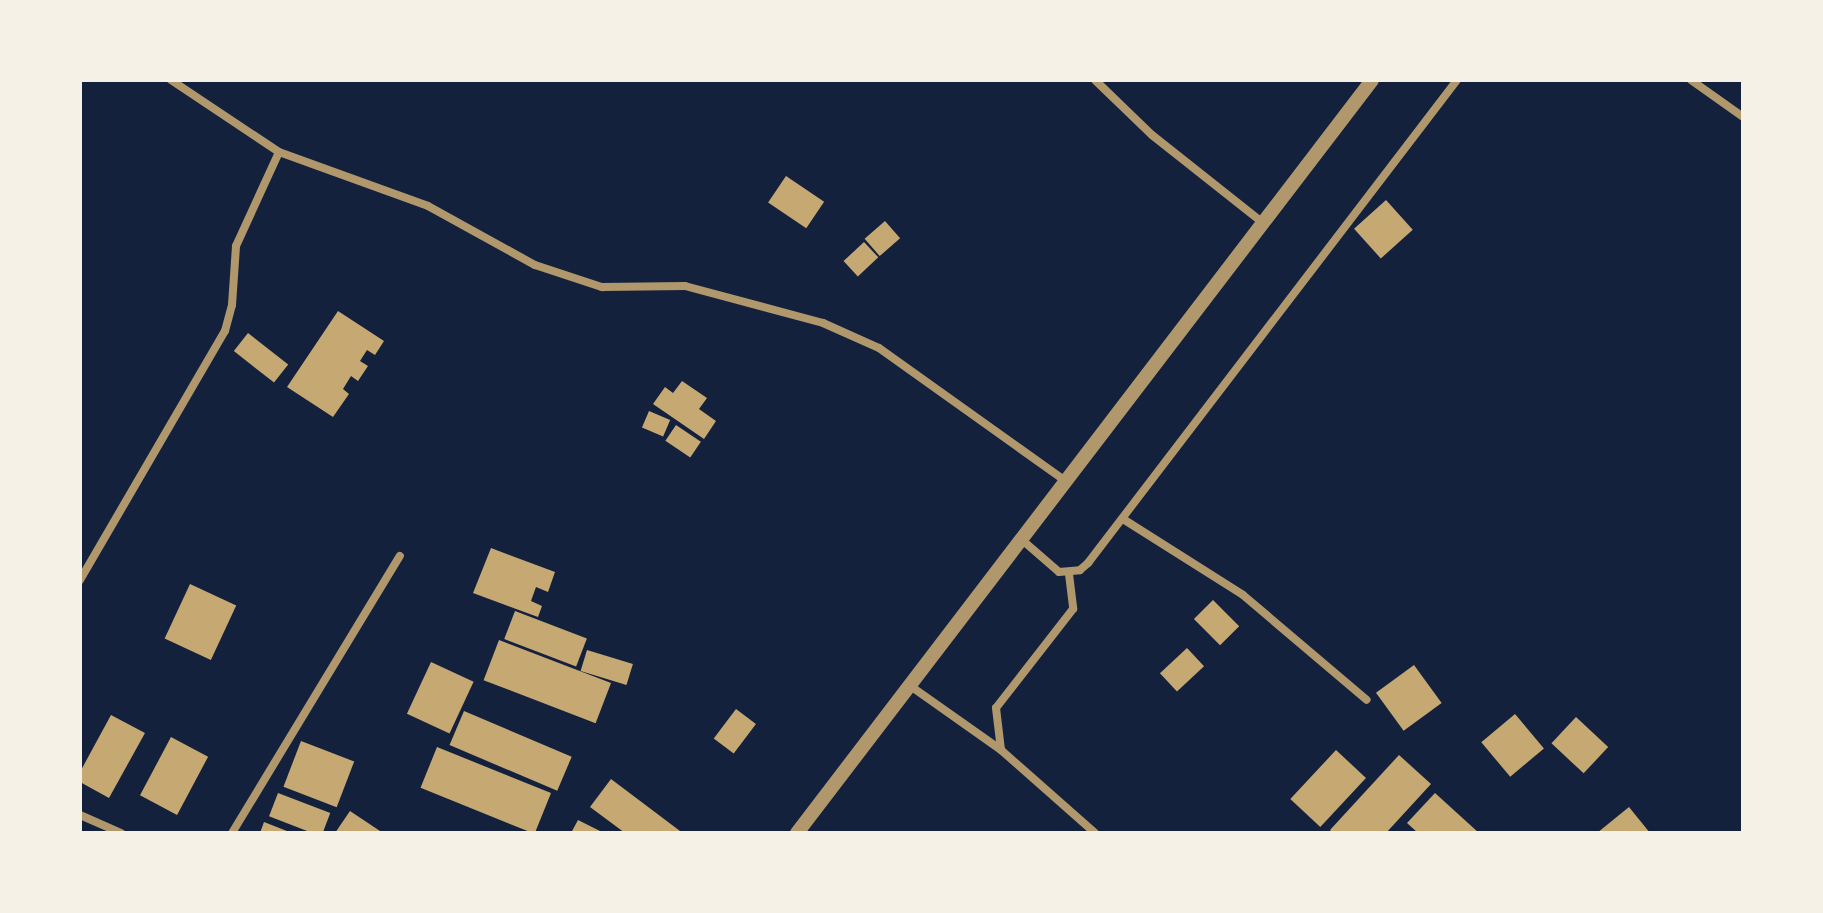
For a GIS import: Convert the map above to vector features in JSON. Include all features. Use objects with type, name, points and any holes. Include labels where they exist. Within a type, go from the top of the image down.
[{"type":"street","points":[[171,80],[279,152],[428,206],[535,265],[602,287],[685,286],[823,323],[879,348],[1064,480]]},
{"type":"street","points":[[1095,80],[1152,135],[1263,223]]},
{"type":"street","points":[[797,833],[1372,80]]},
{"type":"street","points":[[1020,539],[1059,572],[1069,574],[1080,570],[1123,519],[1457,80]]},
{"type":"street","points":[[1691,80],[1743,117]]},
{"type":"street","points":[[80,580],[225,331],[232,305],[236,246],[279,152]]},
{"type":"street","points":[[1123,519],[1243,595],[1367,700]]},
{"type":"street","points":[[232,833],[400,556]]},
{"type":"street","points":[[1001,750],[996,708],[1073,609],[1069,574]]},
{"type":"street","points":[[909,685],[1001,750],[1095,833]]},
{"type":"street","points":[[80,815],[121,833]]},
{"type":"building","points":[[786,176],[824,202],[806,228],[768,203]]},
{"type":"building","points":[[1386,200],[1413,230],[1381,258],[1354,229]]},
{"type":"building","points":[[885,221],[900,238],[880,256],[865,239]]},
{"type":"building","points":[[864,242],[878,257],[858,276],[844,261]]},
{"type":"building","points":[[338,311],[384,341],[375,355],[367,350],[360,361],[368,366],[358,381],[351,376],[343,389],[349,394],[333,417],[287,387]]},
{"type":"building","points":[[248,333],[288,364],[274,383],[234,351]]},
{"type":"building","points":[[682,381],[707,398],[699,409],[716,421],[704,439],[653,404],[665,387],[673,393]]},
{"type":"building","points":[[649,411],[670,420],[663,437],[642,428]]},
{"type":"building","points":[[676,425],[701,442],[690,458],[665,441]]},
{"type":"building","points":[[491,548],[555,572],[548,592],[536,587],[531,601],[542,606],[538,617],[473,593]]},
{"type":"building","points":[[190,584],[236,606],[211,660],[165,638]]},
{"type":"building","points":[[1213,600],[1239,626],[1220,645],[1194,619]]},
{"type":"building","points":[[515,611],[587,639],[576,667],[504,639]]},
{"type":"building","points":[[499,640],[611,683],[596,723],[484,680]]},
{"type":"building","points":[[1187,648],[1204,666],[1177,692],[1160,673]]},
{"type":"building","points":[[587,650],[633,664],[626,685],[581,671]]},
{"type":"building","points":[[431,662],[474,682],[450,734],[407,714]]},
{"type":"building","points":[[1414,665],[1442,703],[1404,731],[1376,693]]},
{"type":"building","points":[[736,709],[756,724],[734,754],[714,739]]},
{"type":"building","points":[[464,711],[572,757],[557,791],[450,745]]},
{"type":"building","points":[[1515,714],[1544,748],[1510,777],[1481,742]]},
{"type":"building","points":[[111,715],[145,733],[109,798],[80,782],[80,772]]},
{"type":"building","points":[[1576,717],[1608,747],[1584,773],[1551,743]]},
{"type":"building","points":[[171,737],[208,757],[177,815],[140,795]]},
{"type":"building","points":[[301,741],[354,761],[337,807],[283,787]]},
{"type":"building","points":[[437,747],[551,793],[532,833],[421,788]]},
{"type":"building","points":[[1336,750],[1366,778],[1320,827],[1290,799]]},
{"type":"building","points":[[1399,755],[1431,784],[1386,833],[1333,833],[1330,830]]},
{"type":"building","points":[[611,779],[679,833],[625,833],[590,807]]},
{"type":"building","points":[[278,793],[330,813],[323,833],[312,833],[269,816]]},
{"type":"building","points":[[1435,793],[1479,833],[1418,833],[1407,823]]},
{"type":"building","points":[[1629,807],[1650,833],[1597,833]]},
{"type":"building","points":[[350,811],[383,833],[335,833]]},
{"type":"building","points":[[578,820],[604,833],[571,833]]},
{"type":"building","points":[[264,822],[292,833],[260,833]]}]
